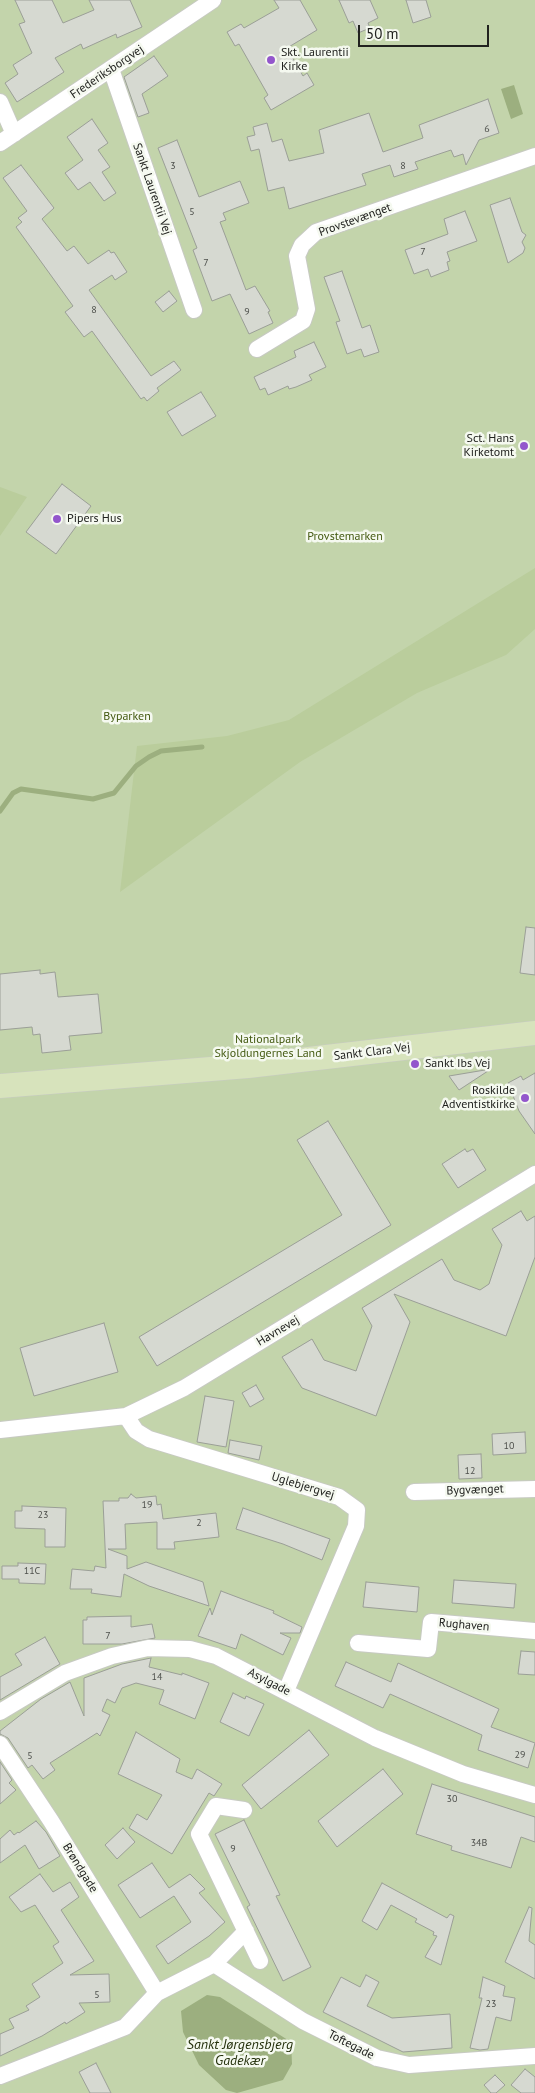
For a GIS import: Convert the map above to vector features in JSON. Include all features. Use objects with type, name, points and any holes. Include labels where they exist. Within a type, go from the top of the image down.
[{"type":"main road","name":"Sankt Clara Vej","points":[[0,1086],[248,1066],[535,1033]]},
{"type":"street","name":"Frederiksborgvej","points":[[0,143],[213,0]]},
{"type":"street","name":"Sankt Laurentii Vej","points":[[111,69],[194,310]]},
{"type":"street","points":[[0,102],[14,134]]},
{"type":"street","name":"Provstevænget","points":[[257,349],[303,321],[307,309],[297,256],[302,245],[316,232],[535,156]]},
{"type":"street","name":"Havnevej","points":[[0,1430],[126,1416],[184,1388],[535,1174]]},
{"type":"street","name":"Uglebjergvej","points":[[126,1416],[136,1431],[149,1439],[339,1497],[357,1510],[356,1526],[286,1691]]},
{"type":"street","name":"Bygvænget","points":[[414,1492],[535,1489]]},
{"type":"street","name":"Rughaven","points":[[358,1644],[428,1649],[431,1622],[535,1631]]},
{"type":"street","name":"Asylgade","points":[[0,1712],[65,1673],[112,1656],[148,1648],[190,1649],[216,1656],[375,1738],[463,1774],[535,1795]]},
{"type":"street","name":"Brøndgade","points":[[0,1744],[51,1821],[157,1993]]},
{"type":"street","points":[[244,1810],[216,1806],[199,1834],[260,1961]]},
{"type":"street","points":[[0,2076],[125,2027],[157,1993],[214,1964],[246,1931]]},
{"type":"street","name":"Toftegade","points":[[214,1964],[303,2021],[377,2058],[409,2065],[535,2056]]},
{"type":"green space","name":"Nationalpark Skjoldungernes Land","points":[[0,0],[535,0],[535,2093],[0,2093]]},
{"type":"shaded area","points":[[0,487],[27,497],[0,536]]},
{"type":"shaded area","points":[[535,568],[535,629],[506,655],[417,693],[300,762],[120,892],[137,746],[227,736],[289,720]]},
{"type":"water","points":[[514,85],[523,114],[511,119],[501,89]]},
{"type":"water","name":"Sankt Jørgensbjerg Gadekær","points":[[207,1995],[220,1997],[291,2042],[292,2064],[283,2080],[237,2093],[226,2090],[199,2065],[183,2032],[181,2011]]},
{"type":"building","points":[[15,0],[52,0],[63,23],[94,10],[89,0],[130,0],[142,27],[117,38],[116,34],[83,49],[81,44],[55,58],[64,72],[17,102],[5,83],[18,74],[13,65],[32,53],[19,24],[25,22]]},
{"type":"building","name":"Skt. Laurentii Kirke","points":[[274,0],[300,0],[317,30],[287,48],[303,76],[307,73],[314,85],[271,110],[264,98],[268,95],[239,44],[235,46],[227,32],[241,24],[244,28],[279,8]]},
{"type":"building","points":[[339,0],[370,0],[378,18],[368,23],[370,28],[358,33],[353,21],[349,23]]},
{"type":"building","points":[[406,0],[426,0],[431,17],[413,23]]},
{"type":"building","points":[[154,56],[168,76],[142,94],[149,113],[138,117],[124,77]]},
{"type":"building","points":[[488,99],[499,133],[479,140],[466,165],[463,154],[454,157],[451,150],[415,162],[418,169],[394,177],[390,165],[362,174],[366,185],[289,209],[284,187],[268,191],[259,149],[251,151],[247,137],[255,135],[253,127],[267,123],[272,142],[282,139],[289,161],[324,153],[319,130],[369,113],[383,152],[423,138],[419,125]]},
{"type":"building","points":[[92,119],[108,143],[98,150],[110,167],[102,172],[116,193],[104,201],[90,182],[78,190],[65,173],[83,160],[67,137]]},
{"type":"building","points":[[177,140],[199,197],[240,181],[249,203],[223,213],[226,220],[220,222],[246,290],[255,286],[270,311],[268,312],[273,323],[249,334],[230,294],[212,301],[193,250],[197,248],[158,148]]},
{"type":"building","points":[[21,165],[54,208],[42,219],[67,251],[74,246],[88,264],[109,250],[111,253],[114,252],[127,272],[115,280],[112,275],[89,290],[151,376],[174,361],[181,370],[157,388],[159,391],[147,401],[144,397],[141,399],[92,331],[84,337],[65,312],[73,306],[16,227],[22,222],[18,218],[27,211],[3,178]]},
{"type":"building","points":[[510,198],[522,232],[526,235],[522,242],[525,248],[523,253],[508,263],[490,205]]},
{"type":"building","points":[[465,211],[477,241],[447,252],[450,261],[447,262],[449,270],[431,277],[428,269],[414,274],[405,250],[448,234],[444,219]]},
{"type":"building","points":[[342,271],[362,328],[370,325],[379,352],[364,357],[361,349],[347,354],[336,322],[340,321],[324,277]]},
{"type":"building","points":[[169,291],[177,301],[163,312],[155,302]]},
{"type":"building","points":[[314,342],[326,367],[309,375],[312,380],[289,389],[288,386],[268,395],[265,388],[260,390],[254,377],[296,357],[294,351]]},
{"type":"building","points":[[201,392],[216,416],[182,436],[167,412]]},
{"type":"building","name":"Pipers Hus","points":[[62,484],[91,506],[56,554],[26,532]]},
{"type":"building","points":[[526,927],[535,928],[535,975],[520,973]]},
{"type":"building","points":[[40,970],[40,974],[55,972],[58,997],[98,994],[102,1033],[69,1036],[71,1050],[42,1053],[40,1034],[33,1035],[32,1027],[0,1030],[0,974]]},
{"type":"building","points":[[491,1069],[459,1090],[449,1076]]},
{"type":"building","name":"Roskilde Adventistkirke","points":[[535,1073],[535,1134],[519,1111],[508,1083],[521,1076],[523,1080]]},
{"type":"building","points":[[328,1121],[391,1225],[157,1366],[139,1337],[342,1215],[297,1140]]},
{"type":"building","points":[[465,1149],[467,1152],[473,1149],[486,1170],[458,1188],[442,1164]]},
{"type":"building","points":[[521,1211],[527,1221],[535,1216],[535,1257],[506,1336],[394,1294],[410,1322],[376,1416],[302,1388],[282,1357],[312,1339],[324,1360],[356,1371],[372,1326],[362,1308],[442,1259],[454,1280],[480,1290],[489,1284],[502,1245],[492,1229]]},
{"type":"building","points":[[104,1323],[118,1372],[34,1396],[20,1348]]},
{"type":"building","points":[[256,1385],[264,1399],[250,1407],[242,1393]]},
{"type":"building","points":[[205,1396],[234,1401],[226,1447],[197,1442]]},
{"type":"building","points":[[525,1432],[526,1453],[493,1455],[492,1434]]},
{"type":"building","points":[[230,1440],[262,1446],[259,1460],[228,1453]]},
{"type":"building","points":[[481,1454],[482,1478],[459,1479],[458,1455]]},
{"type":"building","points":[[131,1494],[136,1498],[156,1496],[157,1505],[161,1504],[163,1519],[216,1513],[219,1537],[174,1542],[175,1549],[157,1549],[157,1522],[125,1524],[126,1549],[108,1549],[127,1556],[127,1569],[146,1562],[203,1582],[209,1606],[149,1586],[124,1574],[121,1597],[91,1593],[92,1589],[70,1589],[72,1569],[94,1571],[95,1566],[106,1568],[103,1501],[119,1501],[119,1498],[128,1498]]},
{"type":"building","points":[[22,1506],[66,1508],[65,1547],[45,1547],[45,1529],[15,1528],[15,1511],[22,1511]]},
{"type":"building","points":[[243,1508],[330,1539],[322,1560],[283,1544],[236,1529]]},
{"type":"building","points":[[18,1563],[46,1564],[45,1584],[19,1583],[19,1579],[2,1579],[2,1566],[18,1566]]},
{"type":"building","points":[[454,1580],[516,1584],[514,1608],[452,1603]]},
{"type":"building","points":[[366,1582],[419,1587],[417,1612],[363,1607]]},
{"type":"building","points":[[221,1591],[274,1611],[273,1613],[302,1627],[300,1633],[280,1633],[291,1638],[283,1655],[241,1634],[236,1649],[198,1636],[210,1608],[212,1615]]},
{"type":"building","points":[[131,1616],[131,1627],[152,1624],[155,1638],[122,1644],[83,1644],[83,1620],[87,1620],[87,1617]]},
{"type":"building","points":[[45,1637],[60,1664],[0,1700],[0,1677],[22,1665],[15,1654]]},
{"type":"building","points":[[521,1651],[535,1652],[535,1675],[518,1674]]},
{"type":"building","points":[[151,1658],[149,1667],[182,1675],[182,1673],[209,1683],[195,1719],[159,1704],[164,1690],[136,1683],[122,1688],[115,1703],[107,1699],[102,1711],[110,1715],[100,1736],[97,1733],[50,1763],[55,1770],[43,1779],[32,1765],[28,1768],[8,1738],[0,1734],[0,1731],[41,1699],[70,1682],[84,1716],[84,1678],[122,1664]]},
{"type":"building","points":[[346,1662],[391,1682],[398,1663],[499,1709],[491,1727],[535,1743],[528,1768],[478,1750],[482,1735],[390,1694],[383,1708],[335,1686]]},
{"type":"building","points":[[233,1693],[245,1699],[246,1696],[264,1704],[249,1736],[220,1722]]},
{"type":"building","points":[[309,1730],[329,1755],[261,1809],[242,1785]]},
{"type":"building","points":[[136,1732],[180,1759],[176,1772],[192,1779],[197,1769],[222,1784],[214,1796],[209,1793],[172,1854],[129,1828],[137,1814],[147,1820],[162,1795],[118,1774]]},
{"type":"building","points":[[0,1762],[12,1780],[9,1783],[16,1790],[0,1804]]},
{"type":"building","points":[[383,1769],[403,1794],[337,1847],[318,1821]]},
{"type":"building","points":[[432,1784],[535,1817],[535,1842],[521,1837],[511,1868],[451,1850],[452,1846],[416,1834]]},
{"type":"building","points":[[244,1820],[280,1895],[276,1896],[311,1967],[283,1981],[247,1907],[250,1905],[215,1834]]},
{"type":"building","points":[[36,1821],[46,1832],[60,1856],[39,1869],[25,1845],[0,1863],[0,1839],[10,1830],[14,1835]]},
{"type":"building","points":[[123,1828],[135,1842],[117,1859],[105,1845]]},
{"type":"building","points":[[152,1863],[169,1888],[190,1874],[205,1889],[199,1893],[225,1922],[209,1936],[168,1964],[156,1946],[191,1922],[174,1896],[140,1918],[118,1885]]},
{"type":"building","points":[[40,1874],[53,1892],[70,1882],[79,1897],[61,1910],[94,1961],[70,1975],[109,1974],[110,2002],[79,2003],[85,2012],[66,2024],[65,2022],[42,2036],[0,2056],[0,2034],[14,2028],[9,2019],[29,2010],[26,2006],[40,1997],[32,1984],[63,1963],[53,1946],[59,1942],[35,1905],[21,1912],[9,1897]]},
{"type":"building","points":[[382,1883],[447,1918],[450,1914],[454,1916],[441,1965],[425,1957],[437,1936],[433,1935],[434,1932],[415,1922],[417,1919],[391,1905],[377,1930],[362,1921]]},
{"type":"building","points":[[529,1907],[532,1908],[529,1941],[535,1945],[535,1979],[505,1962]]},
{"type":"building","points":[[366,1975],[379,1982],[367,2006],[392,2018],[450,2014],[452,2048],[403,2052],[323,2012],[341,1977],[360,1987]]},
{"type":"building","points":[[483,1977],[505,1986],[503,1996],[515,1998],[511,2021],[496,2017],[488,2049],[480,2050],[470,2048],[482,1998],[479,1998]]},
{"type":"building","points":[[96,2063],[111,2093],[90,2093],[79,2072]]},
{"type":"building","points":[[525,2069],[535,2077],[535,2093],[521,2093],[511,2085]]},
{"type":"building","points":[[495,2075],[505,2085],[496,2093],[491,2093],[484,2085]]},
{"type":"waterway","points":[[0,811],[13,793],[21,789],[93,799],[114,793],[136,766],[149,757],[161,751],[202,747]]},
{"type":"place","name":"Skt. Laurentii Kirke","points":[[271,60]]},
{"type":"place","name":"Sct. Hans Kirketomt","points":[[524,446]]},
{"type":"place","name":"Pipers Hus","points":[[57,519]]},
{"type":"place","name":"Sankt Ibs Vej","points":[[415,1064]]},
{"type":"place","name":"Roskilde Adventistkirke","points":[[525,1098]]},
{"type":"park label","name":"Provstemarken","points":[[345,537]]},
{"type":"park label","name":"Byparken","points":[[127,717]]}]
